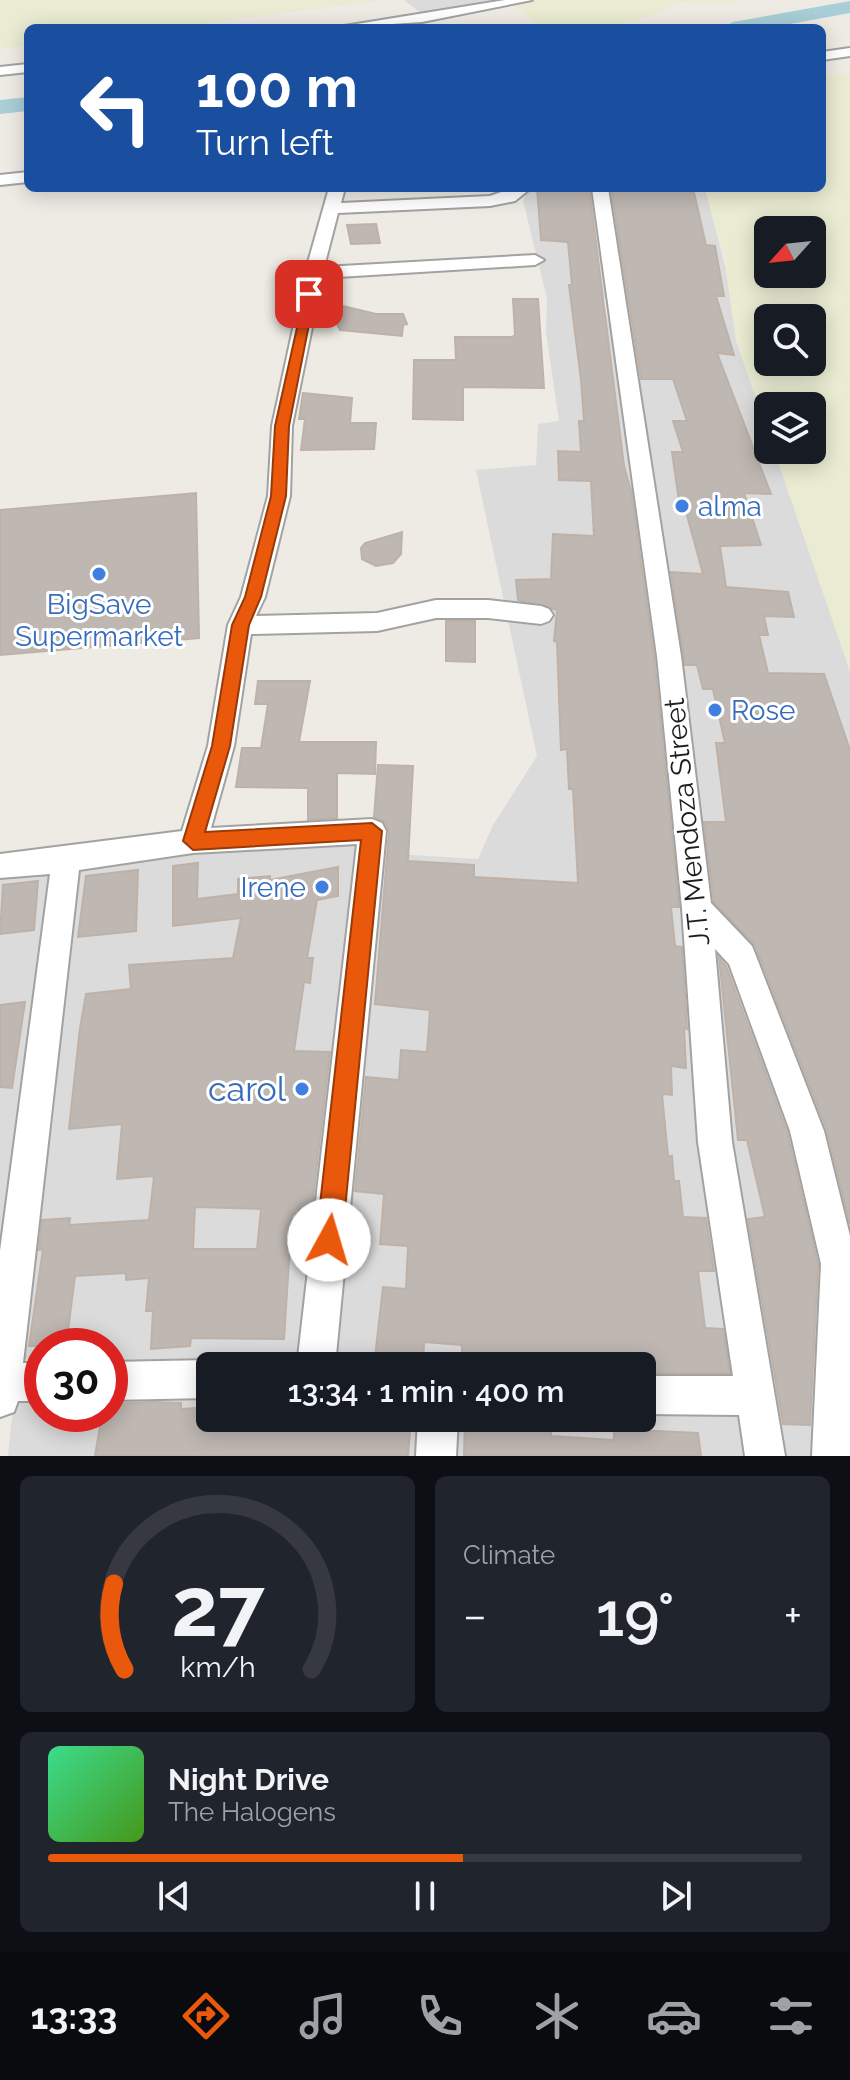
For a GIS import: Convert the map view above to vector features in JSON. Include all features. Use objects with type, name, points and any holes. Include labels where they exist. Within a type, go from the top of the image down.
[{"type":"street","points":[[372,24],[526,0]]},
{"type":"street","points":[[826,55],[850,52]]},
{"type":"street","points":[[0,71],[24,68]]},
{"type":"street","points":[[0,180],[24,177]]},
{"type":"street","points":[[193,841],[221,746],[240,625],[253,597],[279,496],[282,426],[314,273],[334,198],[490,201],[509,198],[517,192]]},
{"type":"street","name":"J.T. Mendoza Street","points":[[601,192],[654,534],[697,908],[715,1142],[753,1396],[765,1456]]},
{"type":"street","points":[[314,273],[535,260]]},
{"type":"street","points":[[240,625],[377,622],[436,609],[488,609],[541,615]]},
{"type":"street","points":[[0,866],[66,860],[193,841],[372,831],[317,1352]]},
{"type":"street","points":[[24,1384],[1,1387],[66,860]]},
{"type":"street","points":[[697,908],[741,956],[807,1131],[839,1264],[832,1456]]},
{"type":"street","points":[[128,1381],[196,1379]]},
{"type":"street","points":[[656,1395],[753,1396]]},
{"type":"street","points":[[436,1456],[437,1432]]},
{"type":"shaded area","points":[[404,0],[509,0],[422,14]]},
{"type":"shaded area","points":[[526,192],[598,192],[611,298],[603,298],[617,357],[623,425],[649,532],[749,1390],[656,1386],[656,1352],[328,1352],[381,853],[478,859],[493,825],[537,756],[476,470],[536,465],[538,424],[559,421],[546,333],[547,298],[523,201]]},
{"type":"shaded area","points":[[603,192],[706,192],[757,392],[754,392],[754,464],[779,464],[850,671],[850,1456],[780,1456],[725,1101],[665,547],[614,277]]},
{"type":"shaded area","points":[[360,836],[305,1352],[196,1352],[196,1364],[128,1362],[128,1328],[24,1328],[24,1359],[17,1359],[77,866]]},
{"type":"shaded area","points":[[56,869],[0,1275],[0,874]]},
{"type":"shaded area","points":[[196,1393],[196,1432],[423,1432],[422,1456],[8,1456],[14,1398],[24,1398],[24,1432],[128,1432],[128,1395]]},
{"type":"shaded area","points":[[656,1409],[749,1409],[756,1456],[449,1456],[450,1432],[656,1432]]},
{"type":"green space","points":[[0,0],[384,0],[198,24],[24,24],[24,46],[0,49]]},
{"type":"green space","points":[[741,0],[723,4],[679,2],[651,16],[621,24],[537,24],[510,2]]},
{"type":"green space","points":[[850,72],[850,671],[779,464],[826,464],[826,392],[754,393],[736,341],[724,256],[706,192],[826,192],[826,76]]},
{"type":"building","points":[[537,192],[590,192],[624,466],[631,491],[654,656],[679,907],[671,907],[675,946],[682,947],[686,1068],[671,1066],[672,1095],[662,1094],[668,1156],[672,1156],[674,1181],[679,1181],[683,1217],[706,1218],[714,1271],[698,1271],[705,1328],[723,1329],[730,1373],[656,1373],[656,1352],[462,1352],[462,1345],[424,1342],[424,1352],[376,1352],[383,1287],[406,1289],[408,1246],[380,1244],[384,1194],[355,1191],[366,1077],[399,1080],[401,1050],[427,1052],[430,1010],[375,1004],[389,831],[385,822],[374,817],[378,765],[413,766],[408,861],[474,865],[474,877],[578,883],[573,789],[569,789],[567,749],[561,750],[557,642],[554,641],[557,610],[518,600],[516,580],[551,579],[553,534],[594,536],[591,481],[559,480],[558,451],[581,452],[579,421],[584,421],[569,285],[572,285],[568,242],[541,240]]},
{"type":"building","points":[[612,192],[694,192],[706,245],[715,246],[724,296],[716,296],[734,355],[717,353],[754,450],[754,464],[760,464],[771,494],[744,493],[761,545],[720,546],[726,587],[788,592],[794,617],[764,616],[768,635],[759,635],[768,673],[824,674],[850,750],[850,1224],[827,1130],[755,945],[714,902],[704,822],[726,822],[716,743],[725,743],[713,689],[703,689],[697,665],[685,665],[671,572],[703,574],[685,508],[680,508],[672,452],[683,452],[673,421],[687,421],[673,379],[641,379]]},
{"type":"building","points":[[376,224],[380,243],[351,244],[347,225]]},
{"type":"building","points":[[513,299],[538,299],[544,388],[463,387],[463,420],[413,419],[414,360],[456,360],[455,337],[512,337],[515,335]]},
{"type":"building","points":[[326,302],[376,314],[403,314],[407,324],[403,325],[402,336],[340,330]]},
{"type":"building","points":[[303,393],[352,398],[350,423],[376,423],[374,449],[301,450],[305,419],[299,419]]},
{"type":"building","name":"BigSave Supermarket","points":[[196,493],[199,638],[0,655],[0,510]]},
{"type":"building","points":[[402,532],[401,554],[393,563],[376,566],[362,559],[361,548],[365,543]]},
{"type":"building","points":[[446,621],[475,621],[475,662],[446,661]]},
{"type":"building","points":[[258,681],[310,681],[299,742],[376,742],[375,774],[337,773],[337,818],[308,820],[308,788],[236,787],[242,748],[261,748],[268,704],[255,704]]},
{"type":"building","points":[[198,863],[197,899],[238,894],[238,879],[270,876],[270,880],[338,867],[338,896],[317,900],[307,958],[313,958],[310,983],[304,982],[294,1051],[330,1052],[311,1215],[292,1214],[284,1339],[191,1338],[190,1346],[151,1349],[153,1311],[146,1311],[149,1278],[126,1280],[126,1273],[75,1276],[68,1328],[32,1328],[43,1249],[39,1250],[42,1220],[70,1218],[69,1225],[149,1220],[154,1176],[117,1179],[122,1124],[69,1129],[86,994],[131,989],[129,965],[233,958],[241,918],[173,926],[173,866]],"holes":[[[195,1207],[261,1209],[257,1249],[193,1249]]]},
{"type":"building","points":[[138,870],[136,931],[78,937],[86,876]]},
{"type":"building","points":[[38,881],[34,930],[0,934],[3,885]]},
{"type":"building","points":[[719,957],[726,966],[787,1132],[818,1264],[810,1425],[783,1424],[748,1219],[765,1217],[747,1140],[738,1140]]},
{"type":"building","points":[[25,1002],[12,1088],[0,1087],[0,1005]]},
{"type":"building","points":[[128,1403],[181,1403],[181,1409],[196,1408],[196,1432],[410,1432],[408,1456],[95,1456],[99,1432],[128,1432]]},
{"type":"building","points":[[656,1431],[698,1433],[701,1456],[464,1456],[465,1432],[551,1432],[551,1436],[614,1440],[614,1432]]},
{"type":"waterway","points":[[755,24],[850,7]]},
{"type":"waterway","points":[[0,107],[24,104]]},
{"type":"place","name":"alma","points":[[682,506]]},
{"type":"place","name":"BigSave Supermarket","points":[[99,574]]},
{"type":"place","name":"Rose","points":[[715,710]]},
{"type":"place","name":"Irene","points":[[322,887]]},
{"type":"place","name":"carol","points":[[302,1089]]},
{"type":"route","points":[[309,294],[282,426],[279,496],[253,597],[240,625],[221,746],[193,841],[372,831],[329,1240]]}]
